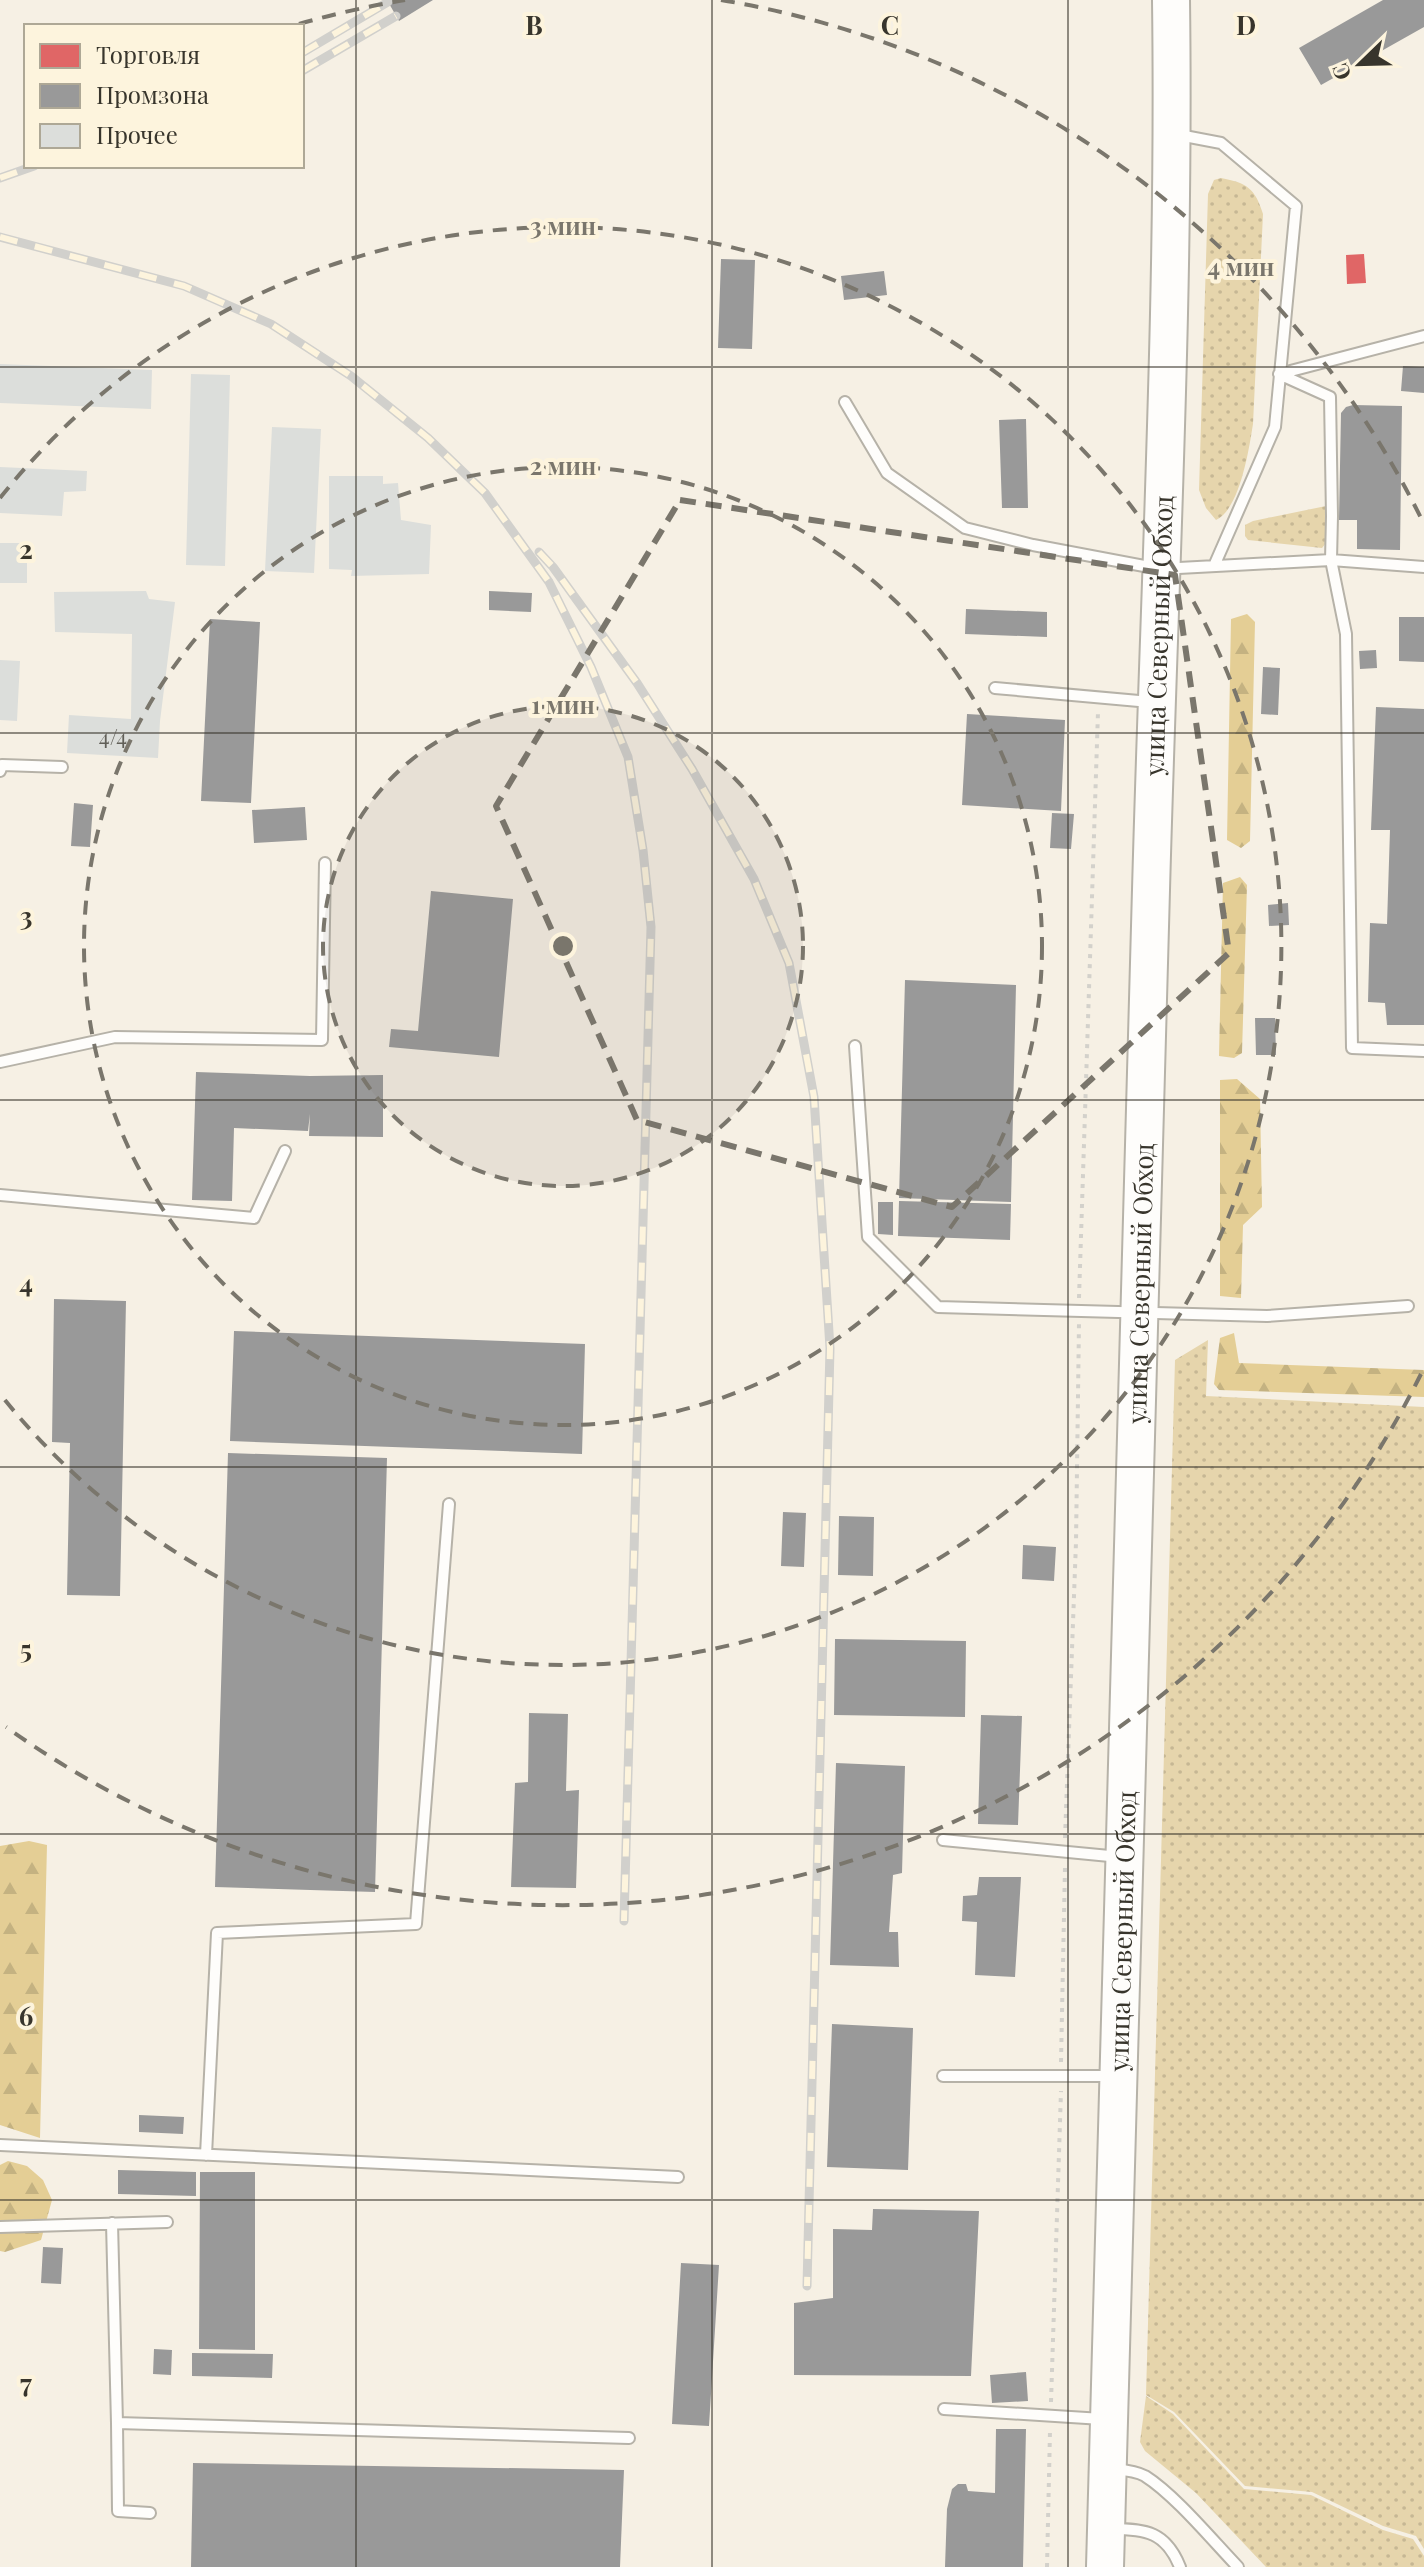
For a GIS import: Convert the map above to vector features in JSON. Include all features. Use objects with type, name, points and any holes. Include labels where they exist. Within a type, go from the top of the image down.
[{"type":"highway","name":"улица Северный Обход","points":[[1105,2567],[1173,134],[1171,0]]},
{"type":"lane","points":[[1173,134],[1221,143],[1296,206],[1275,427],[1214,566]]},
{"type":"lane","points":[[1279,374],[1424,336]]},
{"type":"lane","points":[[1279,374],[1330,397],[1331,560],[1346,634],[1352,1048],[1424,1051]]},
{"type":"lane","points":[[845,402],[887,473],[965,528],[1033,545],[1160,569],[1331,560],[1424,567]]},
{"type":"lane","points":[[995,688],[1156,702]]},
{"type":"lane","points":[[0,771],[2,765],[62,767]]},
{"type":"lane","points":[[0,1062],[115,1037],[322,1040],[325,863]]},
{"type":"lane","points":[[855,1046],[868,1237],[938,1307],[1267,1316],[1408,1306]]},
{"type":"lane","points":[[0,1195],[254,1218],[285,1151]]},
{"type":"lane","points":[[206,2155],[217,1933],[416,1924],[449,1504]]},
{"type":"lane","points":[[943,1840],[1125,1858]]},
{"type":"lane","points":[[943,2076],[1118,2076]]},
{"type":"lane","points":[[0,2145],[678,2177]]},
{"type":"lane","points":[[0,2227],[167,2222]]},
{"type":"lane","points":[[112,2223],[118,2511],[150,2513]]},
{"type":"lane","points":[[944,2409],[1110,2420]]},
{"type":"lane","points":[[117,2423],[629,2438]]},
{"type":"lane","points":[[1108,2468],[1145,2476],[1238,2567]]},
{"type":"lane","points":[[1106,2529],[1139,2529],[1163,2539],[1180,2567]]},
{"type":"path","points":[[1047,2567],[1098,697]]},
{"type":"highlighted area","points":[[680,500],[1175,575],[1229,953],[952,1207],[637,1120],[496,806]]},
{"type":"shaded area","points":[[1221,178],[1249,188],[1263,214],[1253,424],[1237,491],[1224,514],[1216,520],[1206,508],[1199,490],[1208,194],[1214,180]]},
{"type":"shaded area","points":[[1326,506],[1329,509],[1326,543],[1322,548],[1248,540],[1245,536],[1245,525],[1253,521]]},
{"type":"shaded area","points":[[1208,1340],[1206,1396],[1424,1407],[1424,2549],[1416,2536],[1383,2526],[1312,2492],[1245,2486],[1174,2412],[1146,2395],[1175,1360]]},
{"type":"shaded area","points":[[1146,2396],[1173,2414],[1244,2489],[1311,2495],[1383,2530],[1413,2539],[1424,2556],[1424,2567],[1266,2567],[1196,2493],[1145,2451],[1140,2442]]},
{"type":"green space","points":[[1247,614],[1255,622],[1250,841],[1241,848],[1227,840],[1231,619]]},
{"type":"green space","points":[[1240,877],[1247,885],[1242,1053],[1234,1058],[1219,1056],[1223,883]]},
{"type":"green space","points":[[1237,1079],[1260,1099],[1262,1207],[1243,1225],[1241,1298],[1220,1296],[1220,1080]]},
{"type":"green space","points":[[1234,1333],[1239,1363],[1424,1370],[1424,1397],[1219,1390],[1214,1384],[1220,1338]]},
{"type":"green space","points":[[29,1841],[47,1845],[40,2138],[0,2125],[0,1846]]},
{"type":"green space","points":[[8,2161],[27,2166],[43,2180],[52,2200],[41,2240],[5,2252],[0,2251],[0,2165]]},
{"type":"building: Торговля","points":[[1364,254],[1366,283],[1347,284],[1346,255]]},
{"type":"building: Промзона","points":[[387,0],[433,0],[399,21]]},
{"type":"building: Промзона","points":[[1383,0],[1424,0],[1424,27],[1321,85],[1299,48]]},
{"type":"building: Промзона","points":[[721,259],[755,260],[752,349],[718,348]]},
{"type":"building: Промзона","points":[[884,271],[887,295],[844,300],[841,276]]},
{"type":"building: Промзона","points":[[1403,366],[1424,367],[1424,393],[1401,391]]},
{"type":"building: Промзона","points":[[1353,405],[1402,406],[1400,550],[1357,549],[1357,520],[1339,520],[1341,413]]},
{"type":"building: Промзона","points":[[1026,419],[1028,508],[1002,508],[999,420]]},
{"type":"building: Промзона","points":[[489,591],[532,593],[531,612],[489,610]]},
{"type":"building: Промзона","points":[[966,609],[1047,612],[1047,637],[965,634]]},
{"type":"building: Промзона","points":[[1399,617],[1424,617],[1424,662],[1399,661]]},
{"type":"building: Промзона","points":[[210,619],[260,622],[251,803],[201,801]]},
{"type":"building: Промзона","points":[[1376,650],[1377,668],[1360,669],[1359,651]]},
{"type":"building: Промзона","points":[[1263,667],[1280,668],[1278,715],[1261,714]]},
{"type":"building: Промзона","points":[[1376,707],[1424,709],[1424,1025],[1387,1025],[1385,1003],[1368,1002],[1370,923],[1387,924],[1390,830],[1371,830]]},
{"type":"building: Промзона","points":[[967,714],[1065,720],[1061,811],[962,805]]},
{"type":"building: Промзона","points":[[74,803],[93,805],[90,847],[71,846]]},
{"type":"building: Промзона","points":[[305,807],[307,840],[254,843],[252,810]]},
{"type":"building: Промзона","points":[[1052,813],[1074,814],[1071,849],[1050,848]]},
{"type":"building: Промзона","points":[[431,891],[513,899],[499,1057],[389,1047],[391,1029],[418,1031]]},
{"type":"building: Промзона","points":[[1288,903],[1289,925],[1269,926],[1268,905]]},
{"type":"building: Промзона","points":[[905,980],[1016,985],[1011,1202],[899,1198]]},
{"type":"building: Промзона","points":[[1255,1018],[1275,1018],[1276,1055],[1256,1055]]},
{"type":"building: Промзона","points":[[196,1072],[383,1075],[383,1137],[309,1136],[310,1114],[308,1131],[234,1128],[232,1201],[192,1200]]},
{"type":"building: Промзона","points":[[899,1201],[1011,1204],[1010,1240],[898,1236]]},
{"type":"building: Промзона","points":[[878,1202],[893,1202],[893,1235],[878,1234]]},
{"type":"building: Промзона","points":[[54,1299],[126,1301],[120,1596],[67,1595],[70,1443],[52,1442]]},
{"type":"building: Промзона","points":[[234,1331],[585,1344],[582,1454],[230,1441]]},
{"type":"building: Промзона","points":[[228,1453],[387,1458],[375,1892],[215,1887]]},
{"type":"building: Промзона","points":[[783,1512],[806,1513],[804,1567],[781,1566]]},
{"type":"building: Промзона","points":[[839,1516],[874,1517],[873,1576],[838,1575]]},
{"type":"building: Промзона","points":[[1023,1545],[1056,1547],[1054,1581],[1022,1579]]},
{"type":"building: Промзона","points":[[835,1639],[966,1641],[965,1717],[834,1715]]},
{"type":"building: Промзона","points":[[529,1713],[568,1714],[566,1791],[579,1790],[576,1888],[511,1887],[515,1783],[528,1782]]},
{"type":"building: Промзона","points":[[981,1715],[1022,1716],[1018,1825],[978,1824]]},
{"type":"building: Промзона","points":[[836,1763],[905,1766],[902,1873],[893,1875],[889,1932],[898,1932],[899,1967],[830,1965]]},
{"type":"building: Промзона","points":[[979,1877],[1021,1877],[1015,1977],[975,1975],[977,1922],[962,1921],[963,1896],[977,1895]]},
{"type":"building: Промзона","points":[[832,2024],[913,2028],[908,2170],[827,2167]]},
{"type":"building: Промзона","points":[[139,2115],[184,2117],[183,2134],[139,2132]]},
{"type":"building: Промзона","points":[[118,2170],[196,2172],[196,2196],[118,2194]]},
{"type":"building: Промзона","points":[[200,2172],[255,2172],[255,2350],[199,2349]]},
{"type":"building: Промзона","points":[[873,2209],[979,2211],[971,2376],[794,2375],[794,2303],[833,2298],[833,2229],[872,2230]]},
{"type":"building: Промзона","points":[[43,2247],[63,2248],[61,2284],[41,2283]]},
{"type":"building: Промзона","points":[[681,2263],[719,2265],[709,2426],[672,2424]]},
{"type":"building: Промзона","points":[[154,2349],[172,2350],[171,2375],[153,2374]]},
{"type":"building: Промзона","points":[[192,2353],[273,2354],[272,2378],[192,2376]]},
{"type":"building: Промзона","points":[[1026,2372],[1028,2401],[992,2403],[990,2375]]},
{"type":"building: Промзона","points":[[996,2429],[1026,2429],[1023,2567],[945,2567],[947,2509],[952,2489],[958,2484],[966,2484],[968,2491],[995,2493]]},
{"type":"building: Промзона","points":[[193,2463],[624,2470],[620,2567],[191,2567]]},
{"type":"building: Прочее","points":[[0,364],[152,370],[151,409],[0,403]]},
{"type":"building: Прочее","points":[[191,374],[230,375],[225,566],[186,565]]},
{"type":"building: Прочее","points":[[272,427],[321,429],[314,573],[265,571]]},
{"type":"building: Прочее","points":[[0,467],[87,471],[86,491],[64,492],[62,516],[0,513]]},
{"type":"building: Прочее","points":[[329,476],[383,476],[383,484],[398,483],[401,520],[431,525],[429,574],[351,576],[352,570],[329,569]]},
{"type":"building: Прочее","points":[[0,543],[27,543],[27,583],[0,583]]},
{"type":"building: Прочее","points":[[146,591],[149,599],[175,602],[158,758],[67,753],[69,715],[131,719],[132,634],[55,632],[54,592]]},
{"type":"building: Прочее","points":[[0,660],[20,661],[17,721],[0,720]]},
{"type":"railway","points":[[304,52],[388,2]]},
{"type":"railway","points":[[304,70],[396,16]]},
{"type":"railway","points":[[0,178],[28,168]]},
{"type":"railway","points":[[0,237],[184,286],[271,324],[351,376],[428,438],[485,493],[549,582],[591,667],[628,757],[651,927],[624,1921]]},
{"type":"railway","points":[[539,552],[637,683],[692,769],[754,879],[789,963],[814,1097],[830,1348],[807,2286]]}]
